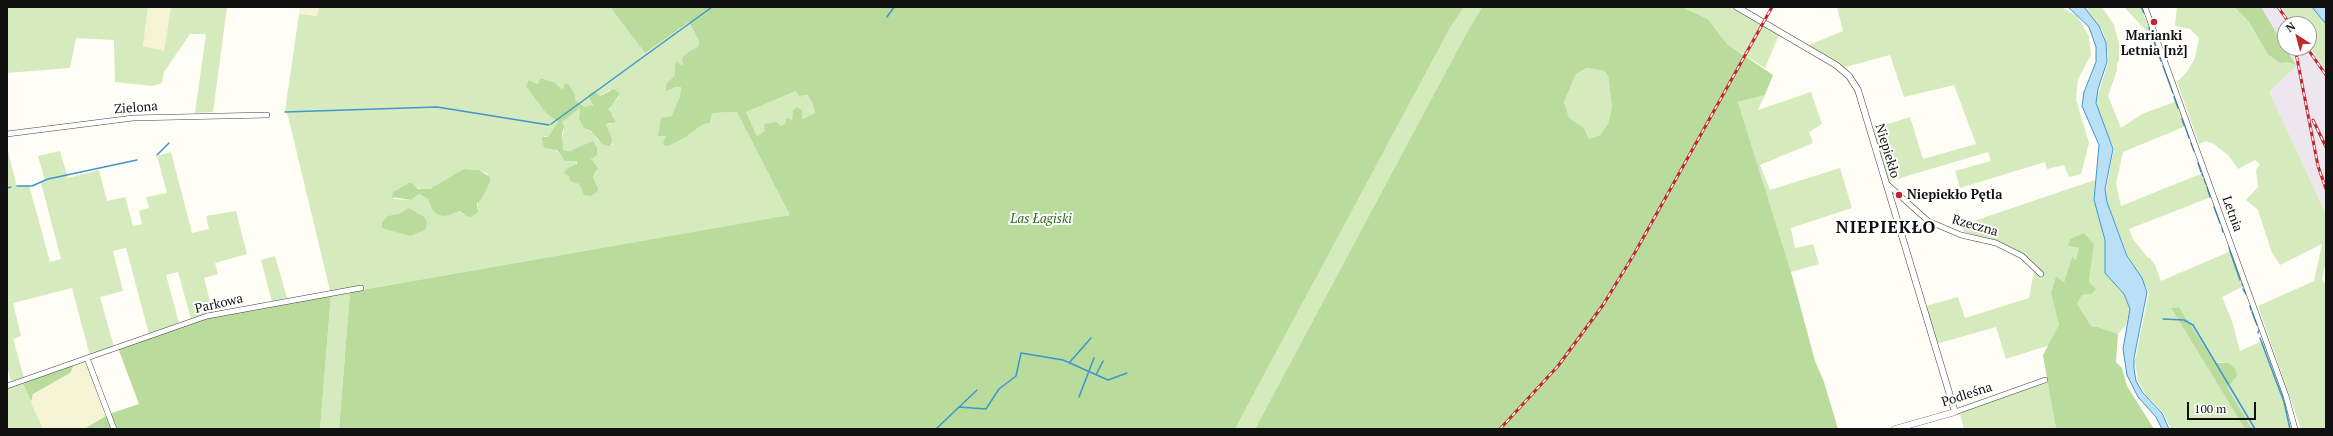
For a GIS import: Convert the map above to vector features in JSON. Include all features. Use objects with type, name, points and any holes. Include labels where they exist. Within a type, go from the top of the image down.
[{"type":"street","name":"Niepiekło","points":[[1738,7],[1836,65],[1854,83],[1886,183],[1955,412]]},
{"type":"street","name":"Letnia","points":[[2145,7],[2286,396],[2295,429]]},
{"type":"street","name":"Zielona","points":[[7,134],[133,118],[267,115]]},
{"type":"street","name":"Rzeczna","points":[[1886,183],[1928,221],[1961,235],[1996,242],[2022,256],[2041,274]]},
{"type":"street","name":"Parkowa","points":[[7,386],[207,316],[361,288]]},
{"type":"street","points":[[87,358],[114,429]]},
{"type":"street","name":"Podleśna","points":[[1895,429],[1955,412],[2045,380]]},
{"type":"shaded area","points":[[148,7],[171,7],[164,51],[143,46]]},
{"type":"shaded area","points":[[300,7],[319,7],[318,16],[299,14]]},
{"type":"shaded area","points":[[2261,7],[2281,7],[2287,16],[2277,16],[2277,33]]},
{"type":"shaded area","points":[[2291,56],[2316,56],[2326,70],[2326,214],[2270,95],[2271,90],[2295,68],[2296,65]]},
{"type":"shaded area","points":[[86,362],[105,416],[84,429],[43,429],[31,402],[33,394],[70,373],[74,365]]},
{"type":"green space","points":[[7,7],[148,7],[143,46],[164,51],[171,7],[227,7],[213,112],[195,113],[206,34],[190,34],[164,72],[162,83],[153,86],[115,82],[114,40],[76,38],[70,68],[7,73]]},
{"type":"green space","points":[[319,7],[610,7],[645,53],[689,22],[699,41],[698,47],[683,64],[676,68],[675,76],[667,85],[667,92],[676,87],[681,87],[680,96],[666,136],[665,146],[686,137],[702,125],[710,123],[712,113],[737,112],[791,215],[350,292],[339,429],[320,429],[331,295],[288,116],[285,111],[299,14],[317,16]],"holes":[[[540,78],[554,82],[562,89],[575,95],[576,101],[585,107],[591,107],[593,103],[592,100],[610,90],[619,97],[610,107],[610,113],[614,116],[611,124],[606,124],[613,141],[612,145],[598,141],[593,133],[586,129],[579,116],[580,108],[561,122],[564,129],[561,146],[563,150],[570,151],[577,148],[593,156],[591,159],[597,171],[593,177],[598,188],[582,191],[579,184],[569,176],[568,168],[576,166],[577,161],[562,157],[555,149],[547,148],[544,136],[548,137],[558,122],[547,114],[529,80],[538,84]],[[464,169],[479,170],[488,174],[490,182],[484,195],[478,201],[478,212],[464,215],[460,211],[446,216],[434,211],[428,199],[419,194],[411,200],[394,199],[396,190],[413,186],[424,190],[433,188]]]},
{"type":"green space","name":"Las Łagiski","points":[[610,7],[1464,7],[1450,28],[1235,429],[339,429],[350,292],[790,215],[737,112],[712,113],[710,123],[702,125],[686,137],[670,145],[665,146],[663,143],[666,136],[658,136],[661,118],[672,116],[680,96],[681,87],[676,87],[666,92],[666,85],[675,75],[675,64],[678,62],[680,65],[683,64],[682,58],[690,51],[698,47],[699,41],[689,22],[645,53]],"holes":[[[796,91],[799,96],[807,95],[812,102],[815,113],[802,119],[802,111],[797,107],[793,110],[792,120],[787,118],[785,124],[781,126],[776,122],[764,124],[765,131],[757,136],[746,112]]]},
{"type":"green space","points":[[1464,7],[1482,7],[1466,34],[1255,429],[1235,429],[1450,28]]},
{"type":"green space","points":[[1482,7],[1682,7],[1708,19],[1727,44],[1773,75],[1765,95],[1738,102],[1791,272],[1815,361],[1824,382],[1838,429],[1255,429],[1466,34]],"holes":[[[1587,68],[1605,71],[1608,76],[1612,106],[1608,124],[1600,135],[1589,139],[1584,128],[1569,118],[1564,102],[1576,74]]]},
{"type":"green space","points":[[1682,7],[1732,7],[1779,35],[1765,68],[1727,44],[1708,19]]},
{"type":"green space","points":[[1837,7],[2061,7],[2077,16],[2089,36],[2091,55],[2078,79],[2076,99],[2089,143],[2081,174],[2069,177],[2064,165],[2047,169],[2045,162],[1960,188],[1955,171],[1991,161],[1988,152],[1887,182],[1872,129],[1910,117],[1923,159],[1976,144],[1954,85],[1904,97],[1890,55],[1842,68],[1807,46],[1843,31]]},
{"type":"green space","points":[[2085,7],[2102,7],[2114,25],[2119,43],[2119,61],[2117,63],[2117,70],[2108,96],[2121,128],[2142,114],[2177,101],[2186,126],[2123,152],[2116,183],[2121,206],[2203,173],[2211,197],[2129,229],[2133,239],[2155,265],[2161,281],[2231,251],[2244,286],[2222,297],[2232,321],[2240,351],[2264,340],[2286,403],[2292,429],[2252,429],[2227,387],[2237,377],[2223,362],[2215,363],[2179,307],[2171,308],[2245,429],[2171,429],[2163,412],[2146,395],[2138,381],[2135,361],[2149,292],[2128,256],[2107,202],[2106,190],[2114,149],[2100,117],[2096,101],[2108,63],[2108,54],[2103,31]]},
{"type":"green space","points":[[2124,7],[2143,7],[2144,16],[2153,35],[2151,36]]},
{"type":"green space","points":[[2177,7],[2234,7],[2248,21],[2256,35],[2277,54],[2277,56],[2279,56],[2286,62],[2296,65],[2295,68],[2271,90],[2270,94],[2326,214],[2326,261],[2322,279],[2326,285],[2326,429],[2301,429],[2258,306],[2314,281],[2322,244],[2280,265],[2272,253],[2258,210],[2246,200],[2258,187],[2256,170],[2260,164],[2255,160],[2238,169],[2229,156],[2214,144],[2206,141],[2199,144],[2177,82],[2187,72],[2195,58],[2199,38],[2190,29],[2175,26]]},
{"type":"green space","points":[[2234,7],[2261,7],[2277,34],[2277,56],[2291,56],[2296,65],[2286,62],[2280,63],[2268,54],[2248,21]]},
{"type":"green space","points":[[2281,7],[2326,7],[2326,70],[2316,56],[2317,16],[2287,16]]},
{"type":"green space","points":[[1587,68],[1605,71],[1608,76],[1612,106],[1608,124],[1600,135],[1589,139],[1584,128],[1569,119],[1564,102],[1576,74]]},
{"type":"green space","points":[[540,78],[554,82],[562,89],[564,88],[564,84],[568,84],[575,95],[576,101],[585,107],[593,105],[588,95],[593,91],[600,96],[614,89],[620,94],[609,109],[616,122],[606,124],[613,141],[610,146],[602,144],[591,131],[584,128],[579,118],[580,108],[562,122],[564,127],[562,134],[563,150],[570,151],[593,141],[597,148],[597,155],[591,159],[598,168],[593,177],[598,188],[597,192],[591,196],[584,195],[579,184],[570,181],[569,176],[564,173],[568,168],[577,164],[577,161],[565,161],[557,150],[545,148],[543,145],[542,137],[548,137],[558,122],[547,114],[526,86],[529,80],[538,84]]},
{"type":"green space","points":[[796,91],[806,95],[812,102],[815,113],[802,119],[793,116],[792,120],[781,127],[765,131],[757,136],[746,112]]},
{"type":"green space","points":[[1811,92],[1822,124],[1809,132],[1813,143],[1760,165],[1770,190],[1840,168],[1852,208],[1791,228],[1795,248],[1813,244],[1819,264],[1791,272],[1738,102],[1765,95],[1758,110]]},
{"type":"green space","points":[[7,147],[17,187],[29,185],[50,262],[61,259],[41,183],[45,181],[38,156],[60,151],[68,178],[99,170],[107,201],[125,197],[133,226],[142,224],[139,211],[149,208],[146,197],[167,193],[157,156],[171,152],[192,233],[209,229],[206,216],[236,211],[247,254],[215,263],[218,274],[204,278],[213,313],[191,319],[178,272],[166,275],[179,323],[149,334],[126,248],[113,251],[123,291],[100,297],[114,347],[90,356],[72,288],[13,303],[21,336],[13,339],[24,378],[11,381],[7,367]]},
{"type":"green space","points":[[464,169],[479,170],[490,177],[490,182],[484,195],[477,204],[478,212],[471,217],[466,216],[460,211],[446,216],[438,215],[432,209],[428,199],[419,194],[411,200],[392,197],[393,192],[409,183],[412,183],[418,189],[430,189]]},
{"type":"green space","points":[[2095,180],[2094,200],[2105,240],[2105,273],[2124,294],[2130,309],[2126,325],[2118,334],[2098,327],[2092,327],[2077,304],[2082,295],[2091,294],[2089,282],[2094,244],[2084,233],[2070,239],[2068,246],[2080,248],[2076,260],[2072,258],[2064,282],[2056,276],[2051,293],[2059,325],[2050,345],[2006,359],[1996,327],[1936,344],[1926,306],[1958,297],[1965,318],[2029,298],[2035,266],[2021,253],[2002,243],[1964,232],[1962,225]]},
{"type":"green space","points":[[409,208],[424,217],[427,222],[425,230],[410,236],[382,228],[382,223],[388,216],[399,214]]},
{"type":"green space","points":[[2084,233],[2094,244],[2089,282],[2096,289],[2091,294],[2082,295],[2077,304],[2092,327],[2098,327],[2118,334],[2116,362],[2122,368],[2127,386],[2154,429],[2056,429],[2043,355],[2059,325],[2051,293],[2056,276],[2064,282],[2072,257],[2076,260],[2079,248],[2068,246],[2070,239]]},
{"type":"green space","points":[[275,256],[287,298],[272,302],[261,260]]},
{"type":"green space","points":[[331,295],[320,429],[84,429],[109,414],[139,404],[118,348],[206,318]]},
{"type":"green space","points":[[2179,307],[2215,363],[2229,363],[2236,370],[2237,377],[2227,387],[2252,429],[2245,429],[2171,308]]},
{"type":"green space","points":[[74,365],[70,373],[33,394],[31,402],[23,383]]},
{"type":"green space","points":[[2048,382],[2056,429],[1964,429],[1960,414],[1970,408]]},
{"type":"green space","points":[[23,383],[43,429],[7,429],[7,389]]},
{"type":"water","points":[[2068,7],[2084,7],[2099,26],[2106,43],[2107,62],[2098,89],[2096,103],[2113,149],[2105,189],[2107,202],[2127,256],[2142,278],[2147,292],[2134,358],[2134,369],[2136,381],[2143,393],[2162,413],[2169,429],[2162,429],[2156,417],[2138,397],[2127,375],[2123,349],[2130,309],[2124,294],[2105,273],[2105,240],[2094,200],[2099,145],[2082,106],[2084,92],[2096,62],[2096,47],[2089,27]]},
{"type":"water","points":[[2312,7],[2326,7],[2326,24]]},
{"type":"waterway","points":[[551,124],[712,7]]},
{"type":"waterway","points":[[880,7],[885,7]]},
{"type":"waterway","points":[[887,17],[894,7]]},
{"type":"waterway","points":[[2141,7],[2144,13]]},
{"type":"waterway","points":[[2149,28],[2161,61]]},
{"type":"waterway","points":[[2163,66],[2173,93]]},
{"type":"waterway","points":[[2174,97],[2178,108]]},
{"type":"waterway","points":[[285,112],[437,107],[549,125]]},
{"type":"waterway","points":[[2182,119],[2184,125]]},
{"type":"waterway","points":[[2185,126],[2189,138]]},
{"type":"waterway","points":[[157,155],[169,143]]},
{"type":"waterway","points":[[2191,143],[2194,151]]},
{"type":"waterway","points":[[17,186],[32,186],[48,179],[137,160]]},
{"type":"waterway","points":[[2198,163],[2201,172]]},
{"type":"waterway","points":[[2204,179],[2206,184]]},
{"type":"waterway","points":[[7,188],[11,187]]},
{"type":"waterway","points":[[2207,187],[2210,197]]},
{"type":"waterway","points":[[2214,207],[2220,223]]},
{"type":"waterway","points":[[2222,228],[2223,232]]},
{"type":"waterway","points":[[2230,251],[2240,280]]},
{"type":"waterway","points":[[2243,289],[2246,294]]},
{"type":"waterway","points":[[2250,306],[2251,310]]},
{"type":"waterway","points":[[2252,312],[2257,325]]},
{"type":"waterway","points":[[2163,319],[2184,320],[2193,325],[2255,429]]},
{"type":"waterway","points":[[1069,363],[1091,338]]},
{"type":"waterway","points":[[2260,338],[2284,402],[2290,429]]},
{"type":"waterway","points":[[959,407],[986,409],[999,389],[1016,376],[1021,353],[1063,360],[1108,380],[1127,373]]},
{"type":"waterway","points":[[1079,397],[1094,358]]},
{"type":"waterway","points":[[1096,375],[1103,361]]},
{"type":"waterway","points":[[936,429],[977,390]]},
{"type":"railway","points":[[1500,429],[1558,366],[1603,305],[1633,256],[1772,7]]},
{"type":"railway","points":[[2278,7],[2284,16]]},
{"type":"railway","points":[[2297,56],[2318,166],[2326,189]]},
{"type":"railway","points":[[2313,56],[2326,75]]},
{"type":"railway","points":[[2313,120],[2326,147]]},
{"type":"place","name":"Marianki Letnia [nż]","points":[[2154,22]]},
{"type":"place","name":"Niepiekło Pętla","points":[[1899,195]]},
{"type":"district","name":"NIEPIEKŁO","points":[[1886,228]]}]
